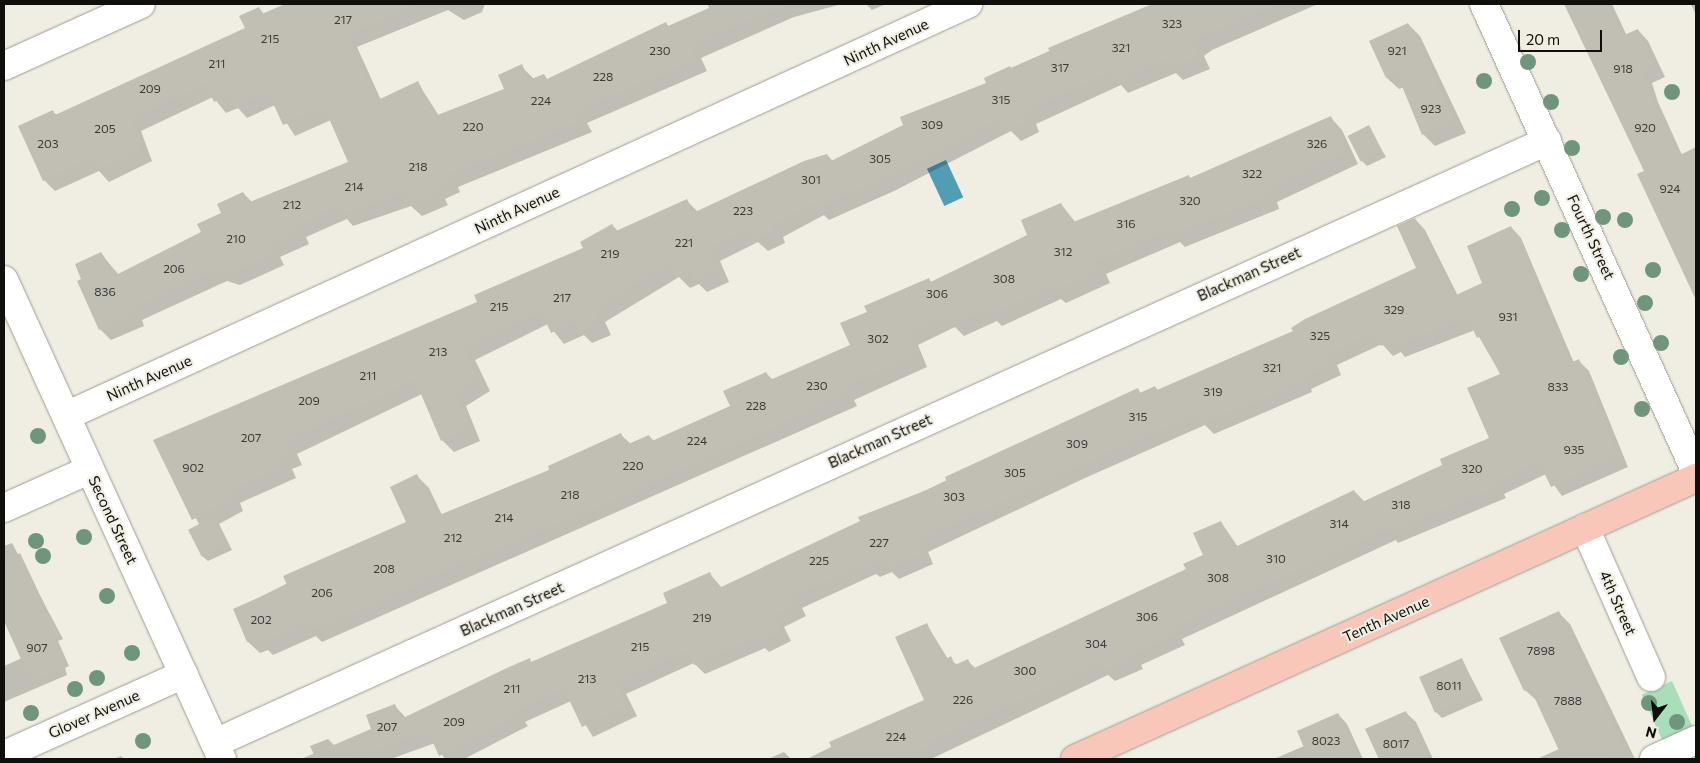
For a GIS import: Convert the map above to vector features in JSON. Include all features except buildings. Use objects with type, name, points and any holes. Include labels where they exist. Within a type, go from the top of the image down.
[{"type":"main road","name":"Tenth Avenue","points":[[1075,759],[1696,478]]},
{"type":"street","points":[[4,66],[141,4]]},
{"type":"street","name":"Ninth Avenue","points":[[66,416],[968,4]]},
{"type":"street","name":"Fourth Street","points":[[1484,4],[1696,472]]},
{"type":"street","name":"Blackman Street","points":[[219,751],[1547,141]]},
{"type":"street","name":"Second Street","points":[[4,280],[219,751]]},
{"type":"street","points":[[4,508],[90,470]]},
{"type":"street","name":"4th Street","points":[[1585,528],[1651,677]]},
{"type":"street","name":"Glover Avenue","points":[[4,755],[184,674]]},
{"type":"street","points":[[1654,759],[1690,749]]},
{"type":"green space","points":[[1672,681],[1693,728],[1663,741],[1642,694]]},
{"type":"water","points":[[946,160],[963,197],[944,206],[927,169]]}]
